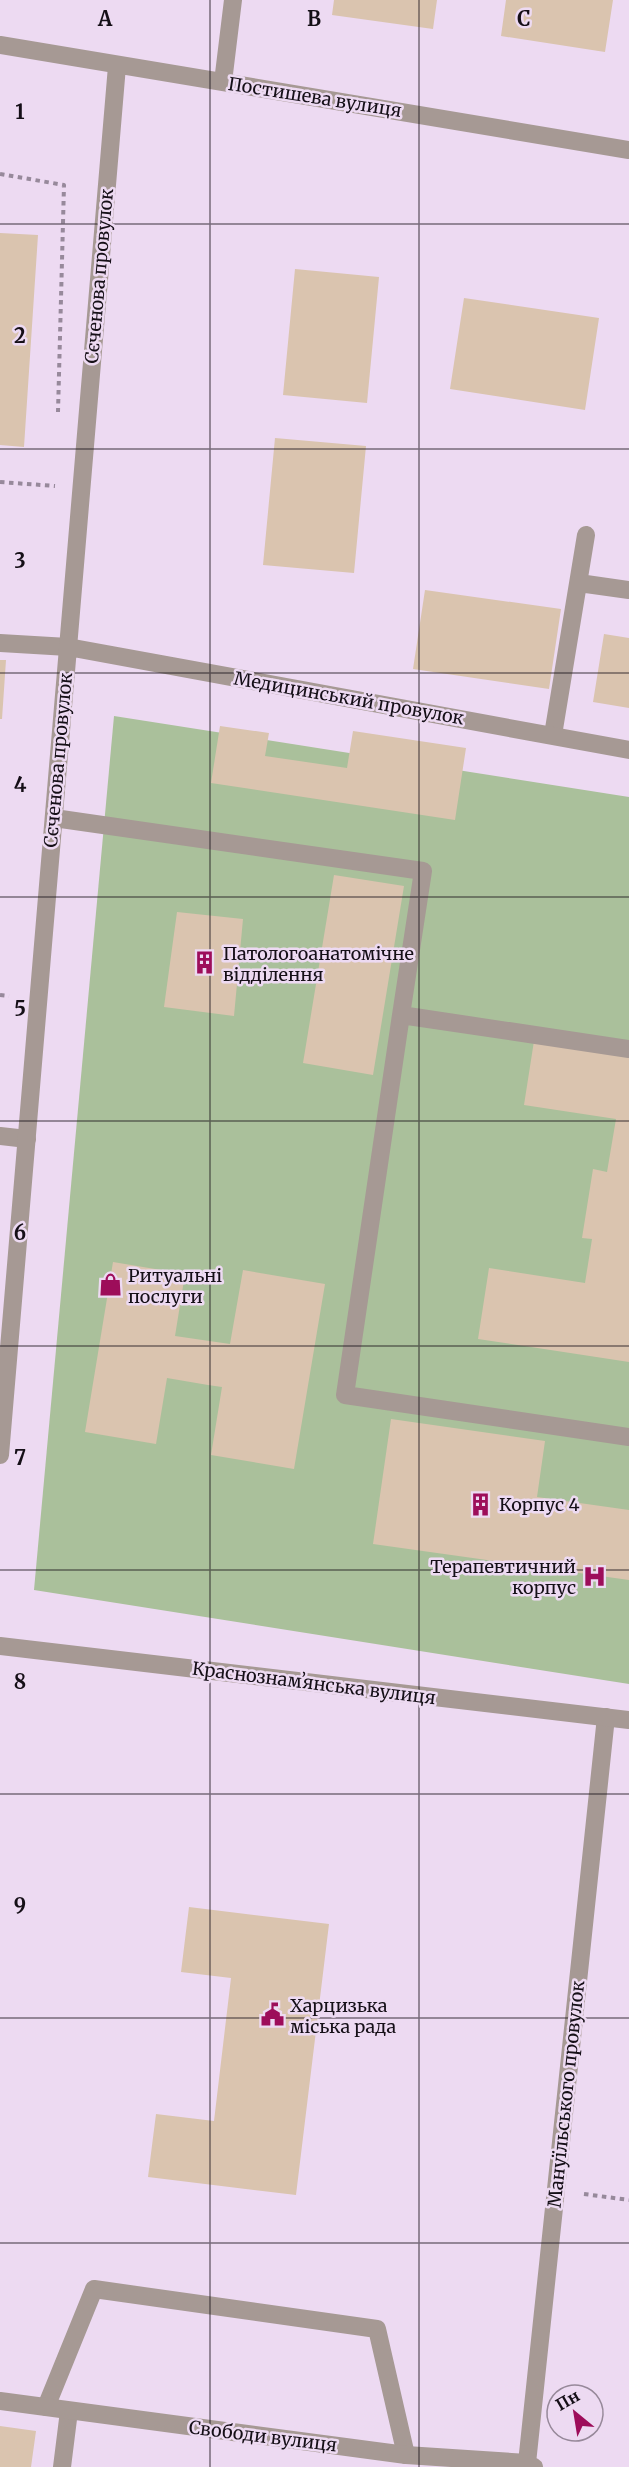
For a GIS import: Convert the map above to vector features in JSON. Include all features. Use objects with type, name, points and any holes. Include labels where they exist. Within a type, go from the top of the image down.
[{"type":"street","points":[[223,82],[233,0]]},
{"type":"street","name":"Постишева вулиця","points":[[0,45],[629,150]]},
{"type":"street","name":"Сєченова провулок","points":[[0,1455],[117,66]]},
{"type":"street","points":[[554,735],[586,535]]},
{"type":"street","points":[[579,583],[629,591]]},
{"type":"street","name":"Медицинський провулок","points":[[0,643],[68,647],[629,750]]},
{"type":"street","points":[[54,818],[423,871],[345,1395],[629,1437]]},
{"type":"street","points":[[401,1015],[629,1048]]},
{"type":"street","points":[[0,1136],[27,1139]]},
{"type":"street","name":"Краснознамʼянська вулиця","points":[[0,1646],[629,1720]]},
{"type":"street","name":"Мануїльського провулок","points":[[531,2465],[556,2190],[606,1717]]},
{"type":"street","points":[[46,2407],[94,2289],[377,2329],[406,2455]]},
{"type":"street","name":"Свободи вулиця","points":[[0,2401],[406,2455],[531,2465]]},
{"type":"street","points":[[62,2467],[69,2411]]},
{"type":"path","points":[[0,482],[56,486]]},
{"type":"path","points":[[0,995],[9,996]]},
{"type":"path","points":[[556,2190],[629,2200]]},
{"type":"green space","points":[[114,716],[629,797],[629,1684],[34,1590]]},
{"type":"building","points":[[334,0],[437,0],[433,29],[332,15]]},
{"type":"building","points":[[506,0],[613,0],[605,52],[501,36]]},
{"type":"building","points":[[0,233],[38,235],[24,447],[0,445]]},
{"type":"building","points":[[295,269],[379,277],[367,403],[283,395]]},
{"type":"building","points":[[464,298],[599,318],[585,410],[450,389]]},
{"type":"building","points":[[275,438],[366,446],[354,573],[263,565]]},
{"type":"building","points":[[425,590],[561,609],[549,689],[413,669]]},
{"type":"building","points":[[604,634],[629,638],[629,708],[593,702]]},
{"type":"building","points":[[0,660],[6,660],[2,719],[0,719]]},
{"type":"building","points":[[220,726],[269,733],[265,756],[347,768],[353,731],[466,748],[455,820],[211,783]]},
{"type":"building","points":[[334,875],[404,886],[373,1075],[303,1063]]},
{"type":"building","name":"Патологоанатомічне відділення","points":[[177,912],[243,919],[234,1016],[164,1007]]},
{"type":"building","points":[[534,1041],[629,1056],[629,1362],[478,1339],[489,1268],[585,1283],[592,1239],[582,1238],[593,1169],[607,1172],[616,1119],[524,1105]]},
{"type":"building","points":[[113,1262],[185,1274],[175,1336],[230,1344],[243,1270],[325,1284],[294,1469],[211,1455],[222,1387],[167,1378],[156,1444],[85,1432]]},
{"type":"building","name":"Корпус 4","points":[[391,1419],[545,1441],[537,1497],[629,1510],[629,1580],[373,1544]]},
{"type":"building","name":"Харцизька міська рада","points":[[189,1907],[329,1924],[296,2195],[148,2177],[156,2114],[214,2121],[231,1978],[181,1972]]},
{"type":"building","points":[[0,2426],[36,2431],[31,2467],[0,2467]]},
{"type":"place","name":"Патологоанатомічне відділення","points":[[205,963]]},
{"type":"place","name":"Ритуальні послуги","points":[[110,1285]]},
{"type":"place","name":"Корпус 4","points":[[481,1504]]},
{"type":"place","name":"Терапевтичний корпус","points":[[594,1576]]},
{"type":"place","name":"Харцизька міська рада","points":[[272,2015]]}]
